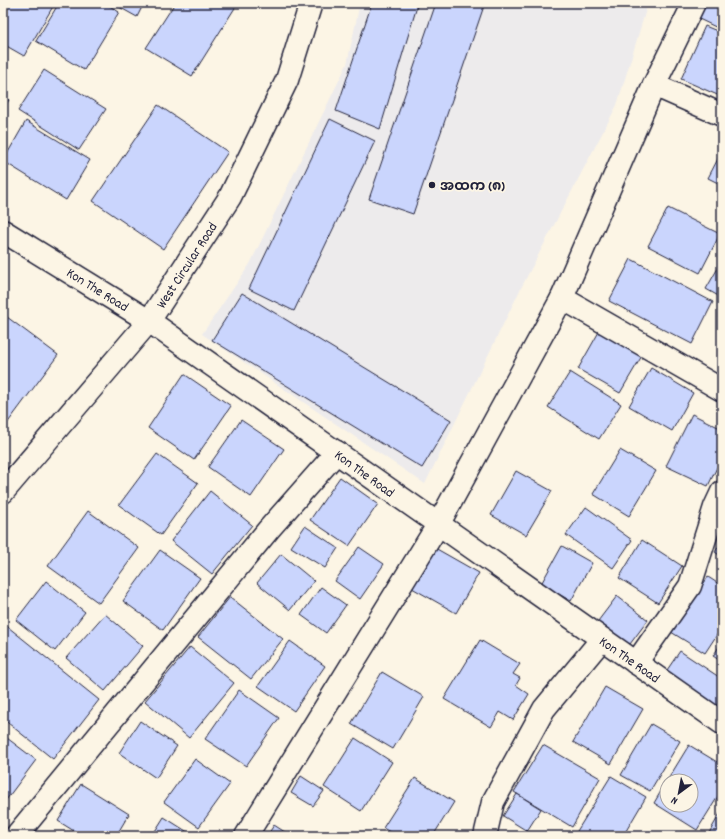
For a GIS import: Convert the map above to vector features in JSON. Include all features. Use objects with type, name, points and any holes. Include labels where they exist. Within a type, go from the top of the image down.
[{"type":"street","name":"West Circular Road","points":[[3,492],[149,321],[230,197],[287,80],[311,3]]},
{"type":"street","points":[[246,836],[438,525],[562,298],[654,85],[694,3]]},
{"type":"street","points":[[654,85],[722,115]]},
{"type":"street","name":"Kon The Road","points":[[3,230],[149,321],[722,723]]},
{"type":"street","points":[[562,298],[722,390]]},
{"type":"street","points":[[16,836],[263,536],[336,452]]},
{"type":"street","points":[[636,663],[690,586],[715,507],[722,492]]},
{"type":"street","points":[[485,836],[493,802],[544,709],[602,639]]},
{"type":"shaded area","name":"အထက (၈)","points":[[360,3],[648,3],[617,105],[521,288],[425,484],[202,334],[250,264],[347,64]]},
{"type":"building","points":[[3,3],[55,3],[24,56],[3,44]]},
{"type":"building","points":[[59,3],[105,3],[119,12],[84,70],[36,41]]},
{"type":"building","points":[[112,3],[144,3],[137,17]]},
{"type":"building","points":[[175,3],[238,3],[192,76],[146,48]]},
{"type":"building","points":[[372,3],[418,3],[380,129],[336,111]]},
{"type":"building","points":[[436,3],[485,3],[413,214],[369,199]]},
{"type":"building","points":[[706,3],[722,3],[722,30],[699,19]]},
{"type":"building","points":[[705,26],[722,33],[722,97],[681,79]]},
{"type":"building","points":[[44,70],[106,109],[79,150],[18,111]]},
{"type":"building","points":[[3,97],[9,100],[3,109]]},
{"type":"building","points":[[158,105],[228,152],[163,249],[93,201]]},
{"type":"building","points":[[330,119],[375,141],[294,311],[249,289]]},
{"type":"building","points":[[26,121],[90,160],[66,200],[3,161]]},
{"type":"building","points":[[722,151],[722,185],[708,178]]},
{"type":"building","points":[[668,208],[720,234],[700,273],[648,246]]},
{"type":"building","points":[[631,259],[713,302],[692,344],[609,301]]},
{"type":"building","points":[[722,261],[722,298],[706,289]]},
{"type":"building","points":[[242,293],[451,420],[422,468],[212,340]]},
{"type":"building","points":[[3,314],[58,355],[3,429]]},
{"type":"building","points":[[600,330],[643,354],[620,393],[578,369]]},
{"type":"building","points":[[651,368],[693,393],[672,431],[629,406]]},
{"type":"building","points":[[570,372],[621,404],[599,439],[548,407]]},
{"type":"building","points":[[184,374],[231,406],[194,460],[148,428]]},
{"type":"building","points":[[692,414],[722,429],[722,457],[708,486],[666,466]]},
{"type":"building","points":[[241,420],[284,449],[251,497],[208,467]]},
{"type":"building","points":[[620,450],[656,471],[629,516],[593,494]]},
{"type":"building","points":[[157,454],[198,483],[161,535],[119,505]]},
{"type":"building","points":[[516,471],[552,491],[526,535],[491,515]]},
{"type":"building","points":[[340,477],[378,504],[349,546],[310,520]]},
{"type":"building","points":[[210,491],[252,525],[212,574],[171,541]]},
{"type":"building","points":[[586,507],[632,540],[613,568],[566,535]]},
{"type":"building","points":[[88,511],[139,548],[99,603],[48,566]]},
{"type":"building","points":[[305,526],[338,548],[325,568],[291,547]]},
{"type":"building","points":[[642,540],[682,566],[658,603],[619,578]]},
{"type":"building","points":[[722,541],[722,557],[715,552]]},
{"type":"building","points":[[562,546],[592,563],[571,601],[541,584]]},
{"type":"building","points":[[359,547],[384,564],[360,599],[335,581]]},
{"type":"building","points":[[435,548],[479,573],[456,613],[412,588]]},
{"type":"building","points":[[160,550],[200,578],[163,630],[123,601]]},
{"type":"building","points":[[281,554],[314,581],[290,610],[257,583]]},
{"type":"building","points":[[708,577],[722,586],[722,627],[705,653],[671,632]]},
{"type":"building","points":[[46,581],[85,612],[55,651],[16,620]]},
{"type":"building","points":[[321,587],[346,605],[326,633],[301,615]]},
{"type":"building","points":[[617,596],[648,620],[627,648],[595,625]]},
{"type":"building","points":[[230,597],[283,639],[251,679],[198,637]]},
{"type":"building","points":[[105,614],[143,646],[105,691],[66,658]]},
{"type":"building","points":[[3,623],[99,700],[53,759],[3,719]]},
{"type":"building","points":[[480,640],[520,664],[513,674],[520,678],[516,685],[529,694],[513,720],[500,712],[491,727],[444,699]]},
{"type":"building","points":[[290,641],[325,666],[294,711],[258,686]]},
{"type":"building","points":[[722,642],[722,662],[713,656]]},
{"type":"building","points":[[190,647],[234,683],[189,738],[145,701]]},
{"type":"building","points":[[680,651],[722,679],[722,711],[665,673]]},
{"type":"building","points":[[382,672],[424,697],[393,749],[351,724]]},
{"type":"building","points":[[605,687],[643,709],[611,764],[573,742]]},
{"type":"building","points":[[239,690],[279,718],[246,766],[205,739]]},
{"type":"building","points":[[140,721],[177,746],[156,778],[119,753]]},
{"type":"building","points":[[651,724],[680,741],[661,773],[659,773],[659,776],[650,791],[621,775]]},
{"type":"building","points":[[3,735],[36,760],[3,804]]},
{"type":"building","points":[[355,738],[392,762],[361,811],[324,787]]},
{"type":"building","points":[[543,745],[600,778],[572,827],[514,792]]},
{"type":"building","points":[[689,745],[722,765],[722,790],[697,830],[670,813],[699,813],[699,773],[672,773]]},
{"type":"building","points":[[195,759],[230,784],[199,827],[164,802]]},
{"type":"building","points":[[301,776],[324,791],[313,806],[291,793]]},
{"type":"building","points":[[611,776],[646,797],[623,836],[574,836]]},
{"type":"building","points":[[415,778],[454,802],[433,836],[397,836],[383,828]]},
{"type":"building","points":[[81,784],[129,814],[116,836],[82,836],[58,821]]},
{"type":"building","points":[[517,794],[541,809],[527,831],[503,816]]},
{"type":"building","points":[[659,795],[659,806],[654,803]]},
{"type":"building","points":[[722,810],[722,836],[714,836],[709,833]]},
{"type":"building","points":[[164,817],[194,836],[152,836]]},
{"type":"building","points":[[274,825],[291,836],[267,836]]},
{"type":"building","points":[[527,831],[536,836],[525,836]]},
{"type":"place","name":"အထက (၈)","points":[[432,185]]}]
